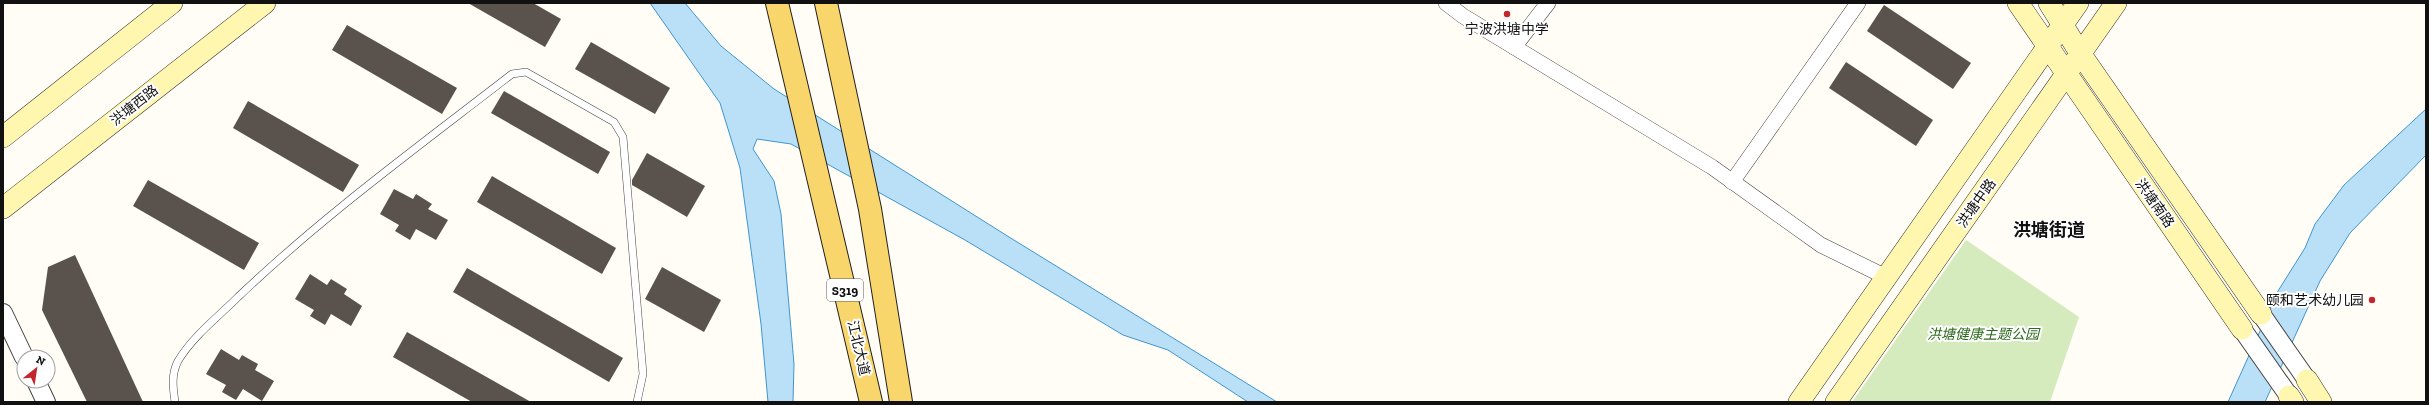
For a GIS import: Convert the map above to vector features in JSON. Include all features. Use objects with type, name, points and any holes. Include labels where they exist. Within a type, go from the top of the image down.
[{"type":"main road","points":[[3,137],[172,3]]},
{"type":"main road","name":"洪塘西路","points":[[3,208],[264,3]]},
{"type":"main road","name":"江北大道","points":[[778,3],[871,402]]},
{"type":"main road","name":"S319","points":[[826,3],[870,209],[900,401]]},
{"type":"main road","name":"洪塘南路","points":[[2018,3],[2242,329]]},
{"type":"main road","name":"洪塘南路","points":[[2049,3],[2080,53],[2261,314]]},
{"type":"main road","points":[[1799,402],[2078,3]]},
{"type":"main road","name":"洪塘中路","points":[[1836,402],[2067,75],[2080,53],[2116,3]]},
{"type":"main road","name":"洪塘南路","points":[[2307,380],[2321,402]]},
{"type":"street","points":[[1446,3],[1514,47],[1712,167],[1821,245],[1886,277]]},
{"type":"street","points":[[1514,47],[1548,3]]},
{"type":"street","points":[[1732,182],[1858,3]]},
{"type":"street","points":[[3,313],[20,349]]},
{"type":"street","name":"洪塘南路","points":[[2261,314],[2307,380]]},
{"type":"street","name":"洪塘南路","points":[[2242,329],[2291,399]]},
{"type":"street","points":[[40,389],[46,402]]},
{"type":"lane","points":[[175,402],[172,384],[178,362],[191,342],[250,286],[313,230],[512,74],[526,72],[614,122],[623,137],[642,374],[637,402]]},
{"type":"green space","name":"洪塘健康主题公园","points":[[1966,240],[2079,317],[2050,402],[1852,402]]},
{"type":"water","points":[[650,3],[685,3],[721,46],[774,89],[1009,237],[1277,402],[1248,402],[1168,350],[1123,335],[965,240],[791,144],[757,139],[753,149],[774,181],[781,214],[794,364],[793,402],[768,402],[761,324],[740,168],[720,103]]},
{"type":"water","points":[[2426,109],[2426,155],[2350,233],[2320,281],[2265,402],[2228,402],[2278,291],[2305,248],[2315,224],[2344,185]]},
{"type":"building","points":[[468,3],[533,3],[561,19],[545,47]]},
{"type":"building","points":[[1884,5],[1971,63],[1953,89],[1867,31]]},
{"type":"building","points":[[347,25],[457,88],[442,114],[332,50]]},
{"type":"building","points":[[591,42],[670,88],[655,114],[575,69]]},
{"type":"building","points":[[1846,62],[1933,120],[1916,146],[1829,88]]},
{"type":"building","points":[[504,91],[610,152],[598,174],[491,113]]},
{"type":"building","points":[[248,101],[359,165],[343,192],[233,128]]},
{"type":"building","points":[[647,153],[705,186],[687,217],[632,185],[632,180]]},
{"type":"building","points":[[492,176],[616,248],[602,274],[477,202]]},
{"type":"building","points":[[148,180],[259,243],[244,270],[133,206]]},
{"type":"building","points":[[394,189],[413,199],[416,194],[432,204],[428,209],[448,220],[436,240],[416,229],[410,240],[395,231],[399,225],[380,214]]},
{"type":"building","points":[[75,255],[143,402],[87,402],[42,310],[48,267]]},
{"type":"building","points":[[662,267],[721,300],[704,332],[645,299]]},
{"type":"building","points":[[467,268],[623,358],[609,382],[453,292]]},
{"type":"building","points":[[310,274],[327,285],[331,279],[347,289],[344,294],[362,306],[351,326],[331,314],[325,325],[310,316],[314,310],[295,299]]},
{"type":"building","points":[[407,332],[531,402],[472,402],[393,357]]},
{"type":"building","points":[[221,349],[239,360],[242,355],[258,364],[255,370],[274,381],[262,401],[243,389],[236,400],[222,392],[226,385],[206,374]]},
{"type":"place","name":"宁波洪塘中学","points":[[1507,14]]},
{"type":"place","name":"颐和艺术幼儿园","points":[[2372,300]]},
{"type":"district","name":"洪塘街道","points":[[2049,230]]}]
